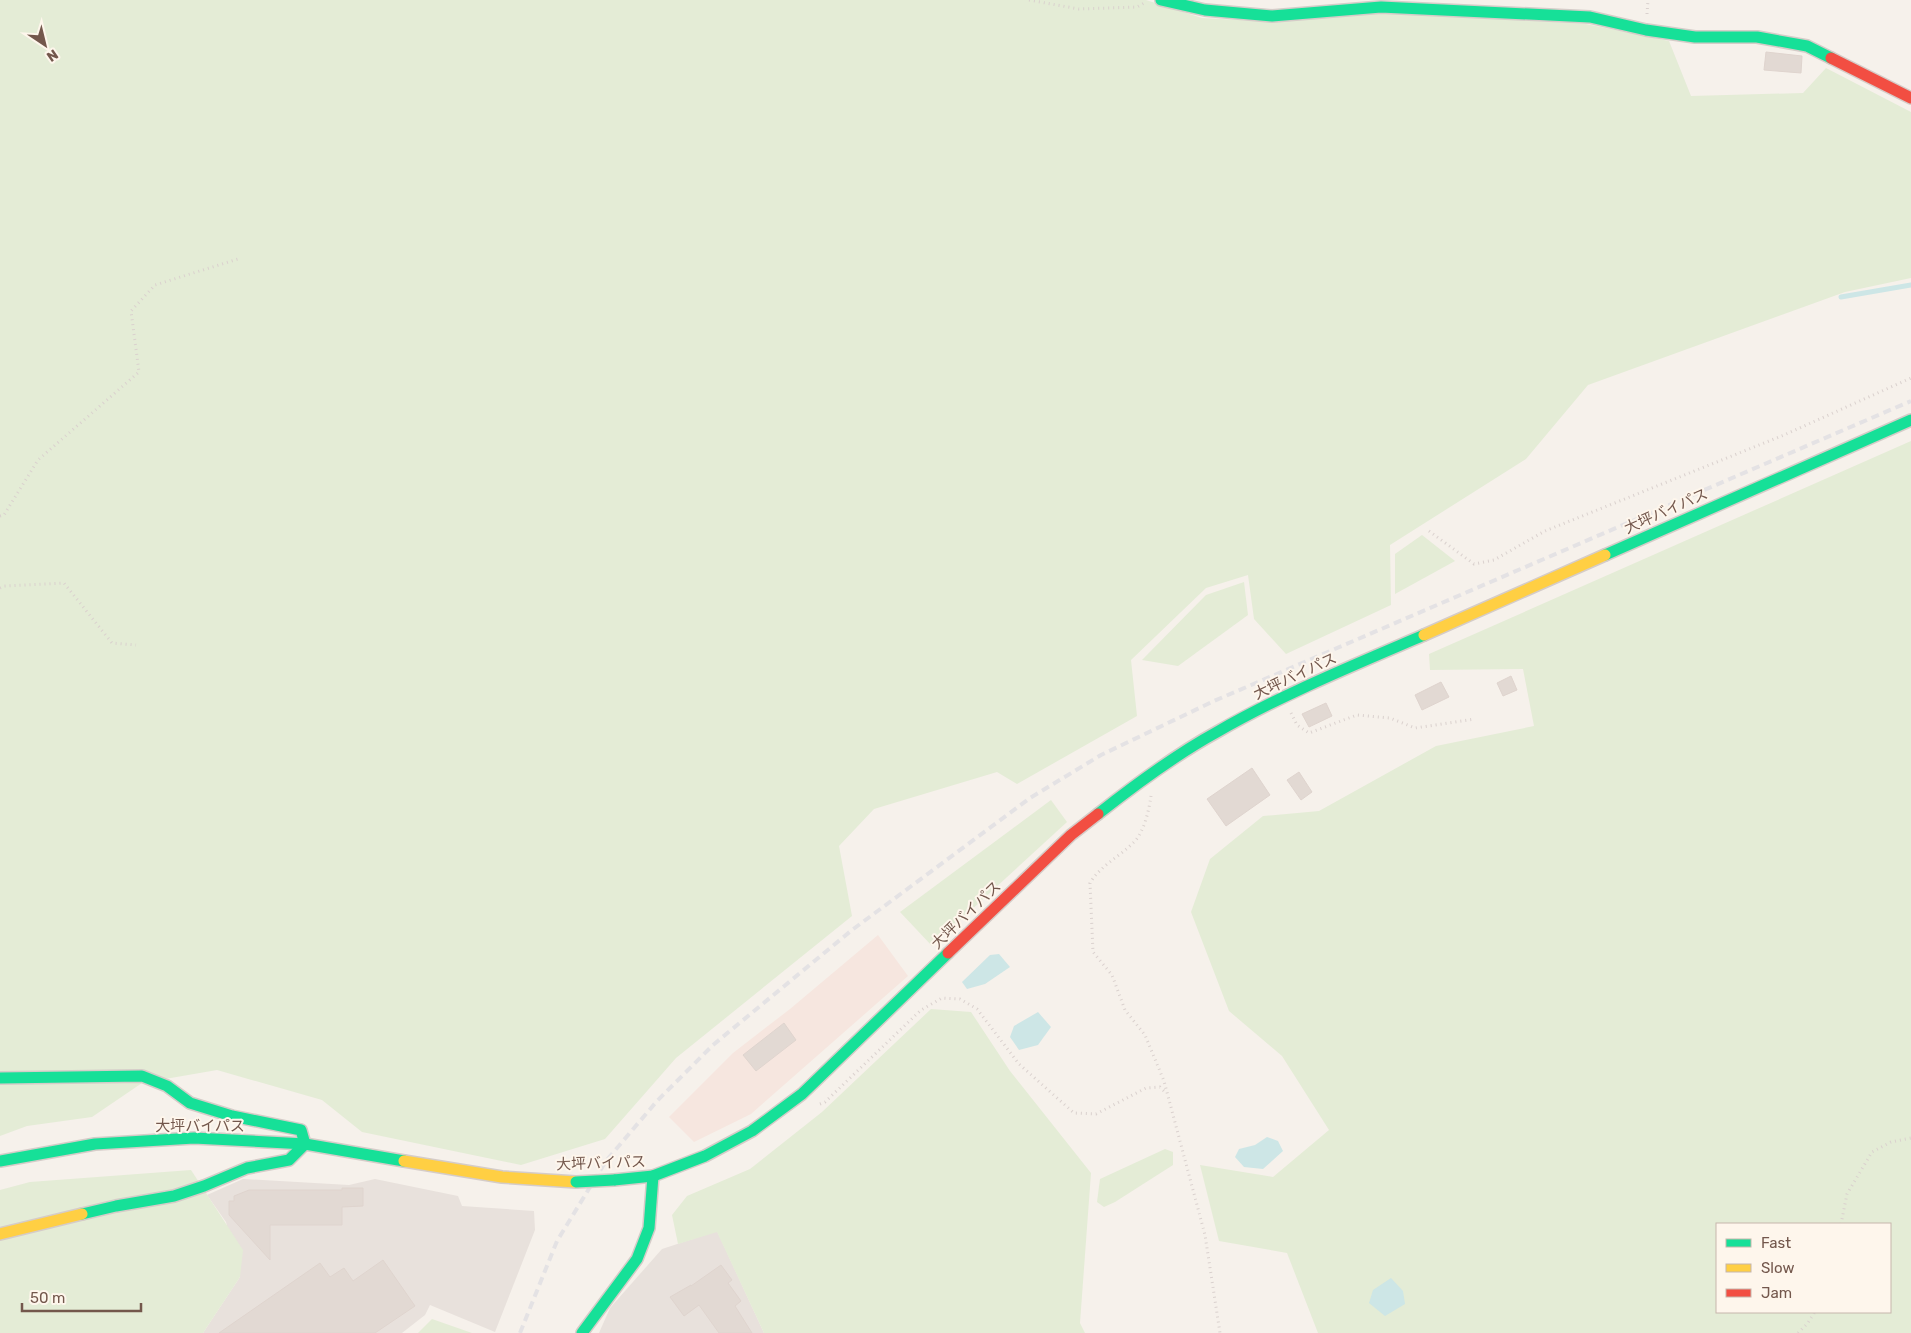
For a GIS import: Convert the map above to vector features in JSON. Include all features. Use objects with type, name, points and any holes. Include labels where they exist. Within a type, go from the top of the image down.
[{"type":"main road","points":[[1162,0],[1205,10],[1272,16],[1381,7],[1590,17],[1646,30],[1694,37],[1757,37],[1807,46],[1911,98]]},
{"type":"main road","name":"大坪バイパス","points":[[0,1161],[95,1144],[194,1138],[305,1144],[502,1177],[576,1182],[652,1176],[705,1156],[752,1131],[802,1094],[1071,835],[1140,781],[1216,732],[1282,697],[1911,420]]},
{"type":"main road","points":[[0,1078],[142,1076],[167,1086],[190,1103],[232,1116],[300,1130],[305,1144],[289,1160],[247,1168],[174,1196],[116,1206],[0,1234]]},
{"type":"main road","points":[[582,1333],[637,1259],[649,1228],[652,1176]]},
{"type":"path","points":[[1029,0],[1079,9],[1137,7],[1152,0]]},
{"type":"path","points":[[0,516],[4,515],[38,460],[138,372],[131,311],[155,286],[238,259]]},
{"type":"path","points":[[1430,531],[1474,564],[1494,560],[1545,531],[1784,435],[1911,378]]},
{"type":"path","points":[[0,588],[4,586],[64,583],[112,643],[136,645]]},
{"type":"path","points":[[1282,697],[1297,725],[1309,733],[1357,715],[1390,718],[1415,728],[1475,720]]},
{"type":"path","points":[[1140,781],[1151,794],[1148,814],[1135,842],[1095,874],[1090,883],[1093,952],[1112,976],[1125,1010],[1145,1035],[1167,1093],[1205,1234],[1220,1333]]},
{"type":"path","points":[[802,1094],[815,1105],[825,1102],[921,1010],[942,998],[960,999],[977,1009],[1018,1064],[1074,1113],[1096,1114],[1146,1088],[1160,1087],[1167,1093]]},
{"type":"path","points":[[1841,1223],[1847,1194],[1872,1152],[1891,1142],[1911,1138]]},
{"type":"path","points":[[1798,1333],[1814,1313]]},
{"type":"shaded area","points":[[878,935],[908,976],[751,1114],[694,1142],[669,1117],[733,1053],[790,1009]]},
{"type":"shaded area","points":[[243,1179],[349,1185],[375,1179],[458,1196],[462,1206],[534,1211],[535,1230],[495,1332],[430,1305],[425,1315],[402,1333],[203,1333],[240,1277],[226,1222],[207,1195]]},
{"type":"shaded area","points":[[717,1231],[764,1333],[599,1333],[610,1308],[662,1249]]},
{"type":"green space","points":[[0,0],[1146,0],[1202,18],[1277,22],[1382,12],[1586,24],[1669,41],[1691,96],[1803,93],[1826,68],[1911,112],[1911,278],[1845,292],[1588,385],[1526,459],[1390,545],[1391,605],[1286,654],[1254,619],[1248,575],[1206,588],[1131,660],[1137,716],[1017,784],[997,772],[874,809],[839,846],[852,916],[676,1058],[605,1139],[521,1165],[362,1132],[322,1100],[217,1070],[142,1083],[92,1117],[27,1126],[0,1136]]},
{"type":"green space","points":[[1911,441],[1911,1333],[1318,1333],[1287,1253],[1219,1241],[1200,1165],[1273,1177],[1329,1130],[1282,1056],[1229,1011],[1191,912],[1210,859],[1263,816],[1319,811],[1436,746],[1534,726],[1523,669],[1430,670],[1429,654]]},
{"type":"green space","points":[[1422,535],[1455,561],[1395,594],[1395,554]]},
{"type":"green space","points":[[1244,582],[1248,615],[1178,666],[1142,660],[1206,595]]},
{"type":"green space","points":[[1051,800],[1067,822],[932,946],[900,912]]},
{"type":"green space","points":[[931,1009],[971,1012],[1010,1071],[1091,1173],[1080,1323],[1085,1333],[764,1333],[717,1232],[678,1244],[672,1215],[687,1196],[750,1169],[822,1112]]},
{"type":"green space","points":[[1165,1149],[1173,1152],[1173,1165],[1115,1202],[1104,1207],[1097,1202],[1100,1179]]},
{"type":"green space","points":[[191,1170],[243,1250],[240,1277],[203,1333],[0,1333],[0,1190],[30,1182]]},
{"type":"green space","points":[[432,1319],[472,1333],[418,1333]]},
{"type":"water","points":[[999,954],[1010,967],[985,984],[967,989],[962,982],[990,955]]},
{"type":"water","points":[[1038,1012],[1051,1027],[1038,1045],[1019,1050],[1010,1037],[1014,1026]]},
{"type":"water","points":[[1267,1137],[1278,1141],[1283,1151],[1263,1169],[1244,1167],[1235,1157],[1239,1149],[1255,1145]]},
{"type":"water","points":[[1391,1278],[1403,1291],[1405,1304],[1385,1316],[1369,1303],[1373,1290]]},
{"type":"building","points":[[1766,52],[1802,56],[1801,73],[1764,70]]},
{"type":"building","points":[[1511,676],[1517,690],[1503,696],[1497,683]]},
{"type":"building","points":[[1441,682],[1449,697],[1422,710],[1415,695]]},
{"type":"building","points":[[1326,703],[1332,716],[1309,727],[1302,714]]},
{"type":"building","points":[[1252,768],[1270,795],[1226,826],[1207,799]]},
{"type":"building","points":[[1299,772],[1312,792],[1301,800],[1287,780]]},
{"type":"building","points":[[784,1023],[796,1040],[756,1071],[743,1055]]},
{"type":"building","points":[[342,1188],[363,1188],[363,1206],[342,1207],[342,1225],[270,1225],[270,1260],[229,1215],[229,1201],[234,1201],[234,1196],[249,1190],[342,1190]]},
{"type":"building","points":[[383,1260],[415,1306],[375,1333],[219,1333],[320,1263],[330,1277],[344,1268],[353,1281]]},
{"type":"building","points":[[721,1265],[732,1280],[728,1283],[741,1301],[735,1306],[752,1333],[719,1333],[699,1305],[684,1316],[670,1297],[691,1286]]},
{"type":"waterway","points":[[1841,297],[1911,285]]},
{"type":"railway","points":[[520,1333],[557,1241],[606,1161],[657,1101],[713,1045],[852,930],[1030,798],[1101,755],[1214,701],[1911,401]]},
{"type":"traffic: fast","points":[[1161,0],[1205,10],[1272,16],[1381,7],[1590,17],[1646,30],[1695,37],[1757,37],[1807,46],[1831,58]]},
{"type":"traffic: fast","points":[[1605,555],[1911,420]]},
{"type":"traffic: fast","points":[[1098,814],[1171,760],[1242,718],[1319,681],[1424,635]]},
{"type":"traffic: fast","points":[[614,1180],[653,1176],[705,1156],[752,1131],[802,1094],[948,953]]},
{"type":"traffic: fast","points":[[0,1078],[142,1076],[167,1086],[190,1103],[232,1116],[301,1130],[305,1144],[289,1160],[247,1168],[174,1196],[82,1214]]},
{"type":"traffic: fast","points":[[0,1161],[95,1144],[194,1138],[305,1144],[404,1161]]},
{"type":"traffic: fast","points":[[582,1333],[637,1259],[649,1228],[653,1176]]},
{"type":"traffic: fast","points":[[576,1182],[614,1180]]},
{"type":"traffic: slow","points":[[1424,635],[1605,555]]},
{"type":"traffic: slow","points":[[404,1161],[502,1177],[576,1182]]},
{"type":"traffic: slow","points":[[0,1234],[82,1214]]},
{"type":"traffic: jam","points":[[1831,58],[1911,98]]},
{"type":"traffic: jam","points":[[948,953],[1071,835],[1098,814]]}]
